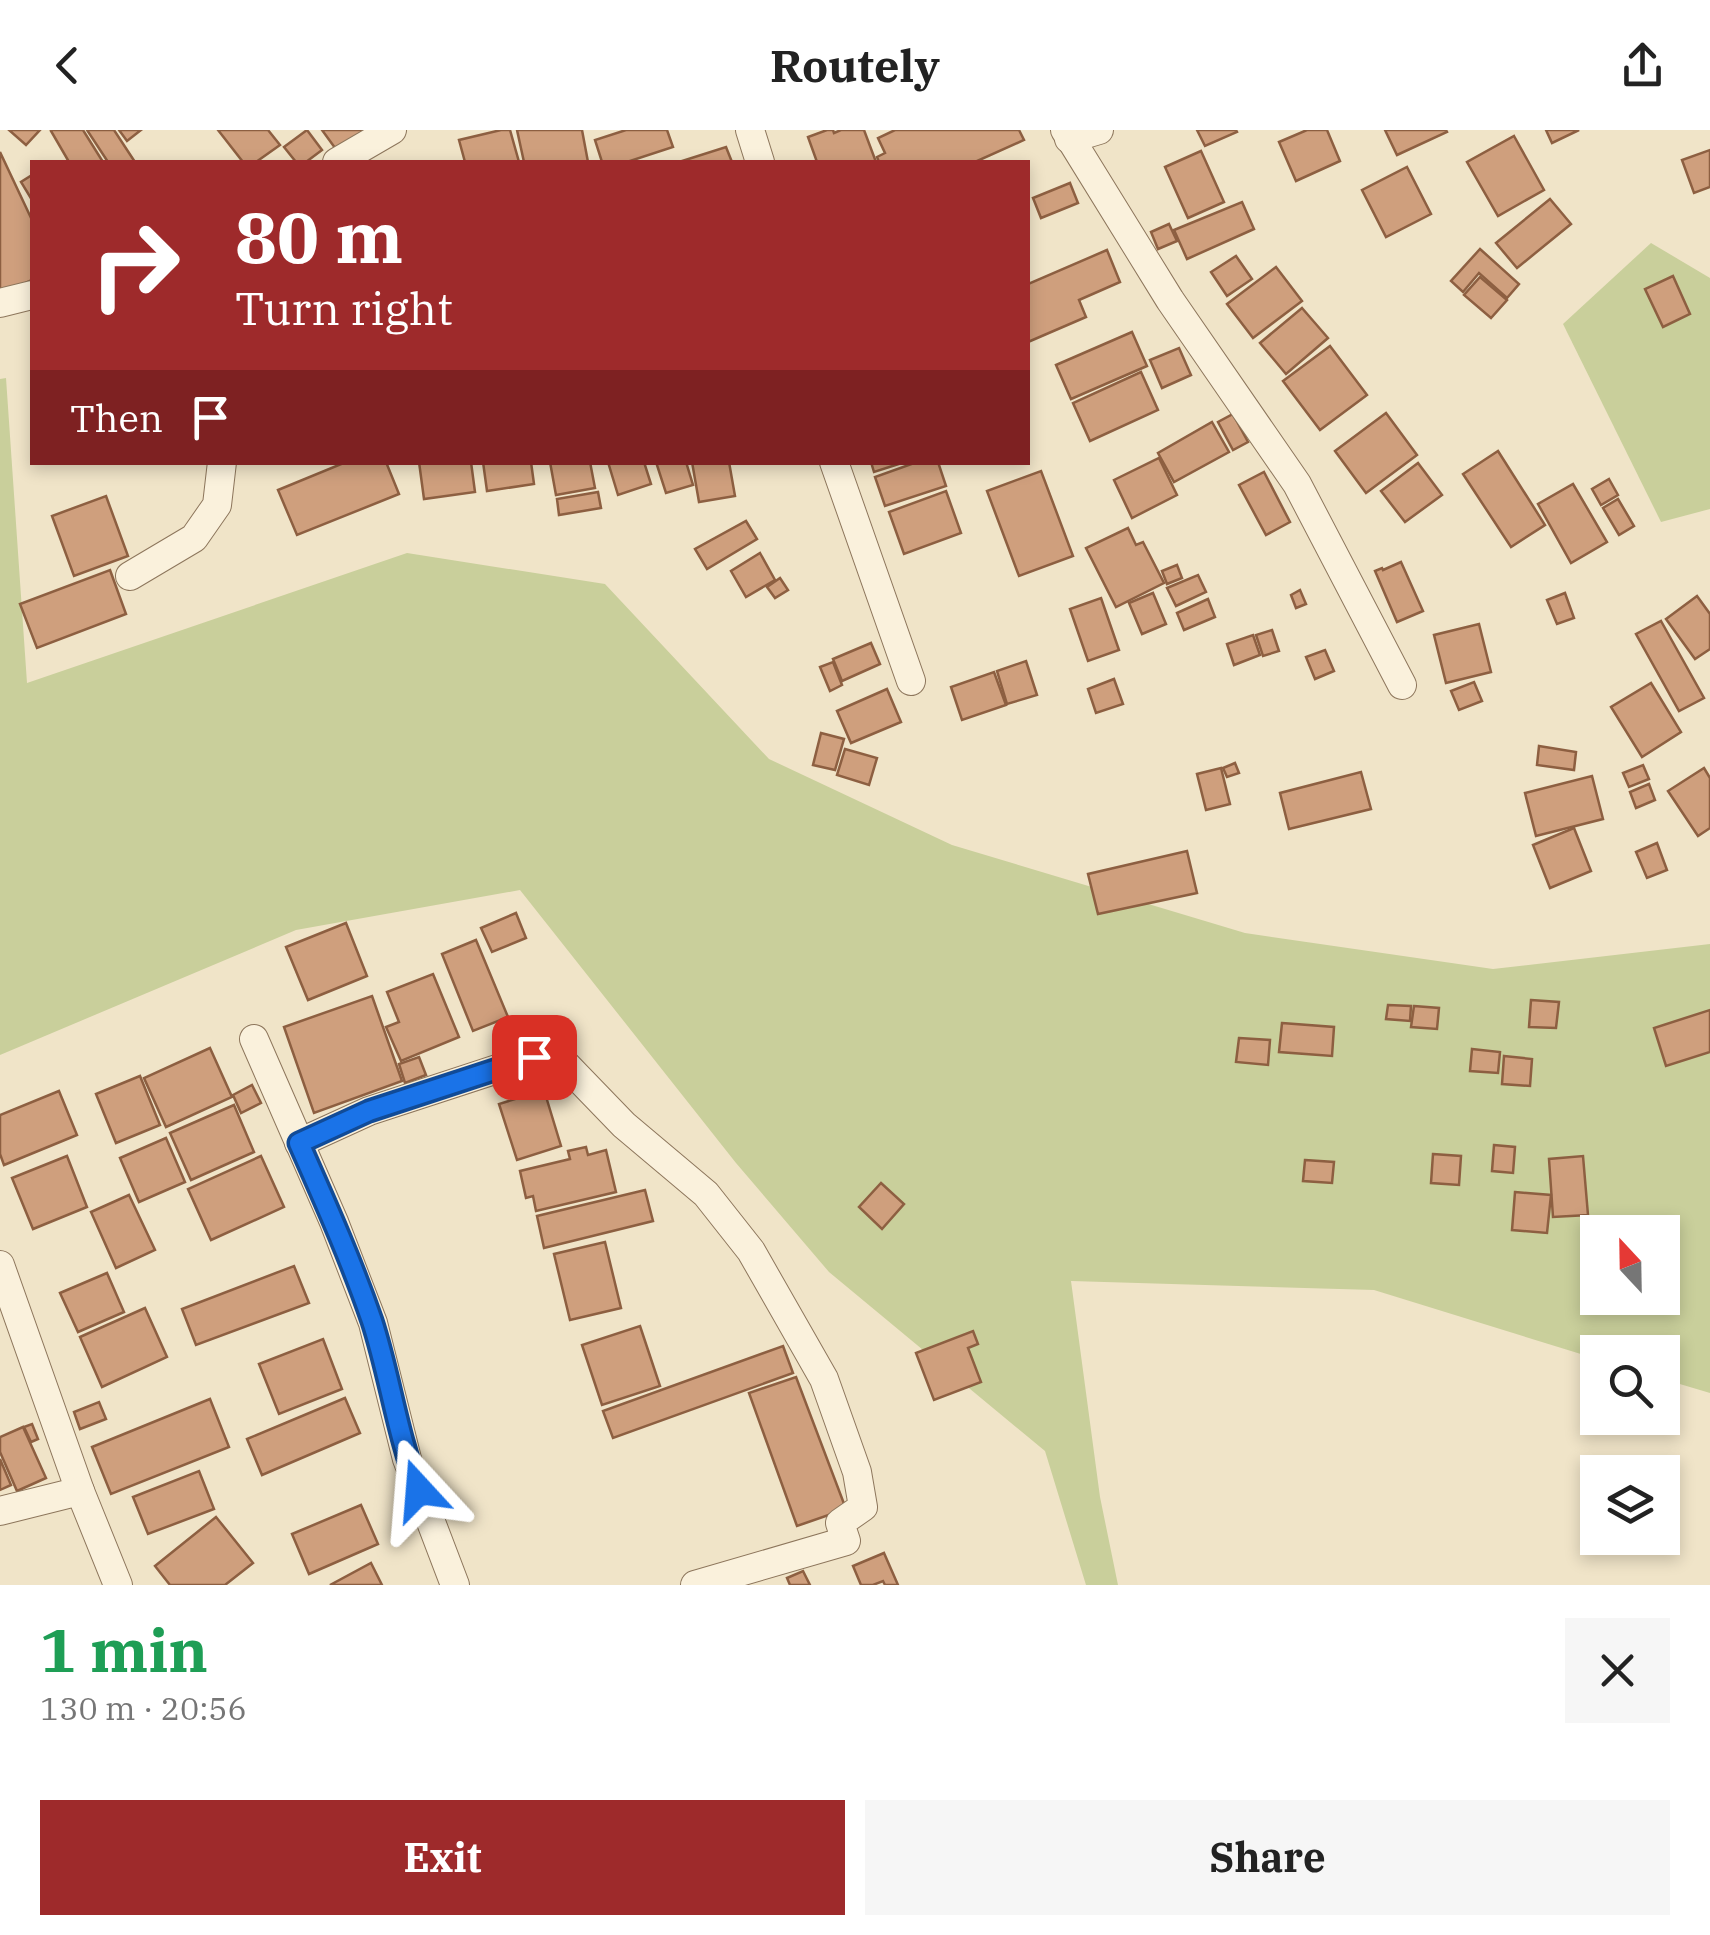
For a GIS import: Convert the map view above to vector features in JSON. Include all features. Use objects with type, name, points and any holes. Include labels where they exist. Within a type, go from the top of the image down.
[{"type":"street","points":[[340,160],[392,130]]},
{"type":"street","points":[[750,130],[759,160]]},
{"type":"street","points":[[1100,130],[1067,134],[1170,300],[1297,484],[1402,685]]},
{"type":"street","points":[[0,303],[30,296]]},
{"type":"street","points":[[130,576],[194,538],[217,505],[222,465]]},
{"type":"street","points":[[835,465],[911,681]]},
{"type":"street","points":[[254,1039],[334,1222],[372,1323],[406,1458],[455,1585]]},
{"type":"street","points":[[299,1143],[369,1111],[534,1057],[566,1065],[624,1125],[706,1194],[750,1251],[824,1378],[857,1472],[863,1507],[840,1523],[846,1541],[695,1585]]},
{"type":"street","points":[[0,1265],[80,1491],[118,1585]]},
{"type":"street","points":[[0,1511],[80,1491]]},
{"type":"green space","points":[[1651,243],[1710,278],[1710,509],[1661,522],[1563,324]]},
{"type":"green space","points":[[6,378],[27,683],[407,553],[605,584],[769,759],[952,845],[1245,933],[1493,969],[1710,944],[1710,1393],[1680,1384],[1680,1335],[1580,1335],[1580,1354],[1374,1290],[1071,1281],[1100,1497],[1118,1585],[1086,1585],[1045,1451],[829,1272],[736,1163],[520,890],[296,930],[0,1055],[0,379]]},
{"type":"building","points":[[9,130],[40,130],[26,145]]},
{"type":"building","points":[[83,130],[102,160],[68,160],[51,131]]},
{"type":"building","points":[[87,130],[114,130],[134,160],[107,160]]},
{"type":"building","points":[[119,130],[141,130],[127,141]]},
{"type":"building","points":[[218,130],[268,130],[280,145],[259,160],[241,160]]},
{"type":"building","points":[[307,130],[322,150],[309,160],[294,160],[284,147]]},
{"type":"building","points":[[322,130],[369,130],[338,152]]},
{"type":"building","points":[[510,130],[518,160],[464,160],[459,140]]},
{"type":"building","points":[[517,130],[582,130],[588,160],[524,160]]},
{"type":"building","points":[[626,130],[667,130],[673,147],[633,160],[601,160],[595,140]]},
{"type":"building","points":[[827,130],[864,130],[875,160],[816,160],[808,137]]},
{"type":"building","points":[[895,130],[1019,130],[1024,140],[979,160],[878,160],[885,153],[878,138]]},
{"type":"building","points":[[1197,130],[1236,130],[1237,132],[1205,146]]},
{"type":"building","points":[[1307,130],[1327,130],[1340,161],[1296,181],[1279,142]]},
{"type":"building","points":[[1385,130],[1446,130],[1447,132],[1397,155]]},
{"type":"building","points":[[1546,130],[1579,130],[1552,143]]},
{"type":"building","points":[[1514,136],[1544,190],[1498,216],[1467,162]]},
{"type":"building","points":[[726,147],[731,160],[685,160]]},
{"type":"building","points":[[1710,150],[1710,187],[1694,193],[1682,160]]},
{"type":"building","points":[[1201,151],[1224,202],[1188,218],[1165,167]]},
{"type":"building","points":[[0,152],[30,216],[30,281],[0,295]]},
{"type":"building","points":[[1407,167],[1431,214],[1386,237],[1362,190]]},
{"type":"building","points":[[30,176],[30,197],[21,182]]},
{"type":"building","points":[[1070,183],[1078,203],[1041,218],[1033,198]]},
{"type":"building","points":[[1550,199],[1571,224],[1517,268],[1496,243]]},
{"type":"building","points":[[1242,202],[1254,229],[1187,259],[1174,230]]},
{"type":"building","points":[[1169,224],[1177,241],[1158,249],[1151,232]]},
{"type":"building","points":[[1480,249],[1519,284],[1507,298],[1479,273],[1463,292],[1451,281]]},
{"type":"building","points":[[1107,250],[1120,282],[1079,300],[1086,317],[1030,341],[1030,283]]},
{"type":"building","points":[[1236,256],[1252,279],[1227,296],[1211,272]]},
{"type":"building","points":[[1276,267],[1302,301],[1253,338],[1227,304]]},
{"type":"building","points":[[1673,276],[1690,314],[1663,327],[1645,289]]},
{"type":"building","points":[[1480,277],[1507,300],[1491,318],[1464,295]]},
{"type":"building","points":[[1302,308],[1328,338],[1286,374],[1260,343]]},
{"type":"building","points":[[1132,332],[1147,366],[1071,399],[1056,365]]},
{"type":"building","points":[[1330,346],[1367,395],[1320,430],[1283,381]]},
{"type":"building","points":[[1179,348],[1191,375],[1162,388],[1150,360]]},
{"type":"building","points":[[1141,372],[1158,410],[1090,441],[1073,403]]},
{"type":"building","points":[[1386,413],[1417,455],[1366,493],[1335,451]]},
{"type":"building","points":[[1233,414],[1248,442],[1233,450],[1218,422]]},
{"type":"building","points":[[1212,422],[1229,452],[1174,482],[1158,453]]},
{"type":"building","points":[[1498,451],[1545,525],[1511,547],[1463,474]]},
{"type":"building","points":[[1159,458],[1177,495],[1132,518],[1114,480]]},
{"type":"building","points":[[1418,463],[1442,495],[1405,522],[1381,491]]},
{"type":"building","points":[[339,465],[387,465],[399,494],[297,535],[278,490]]},
{"type":"building","points":[[419,465],[471,465],[475,492],[424,499]]},
{"type":"building","points":[[483,465],[531,465],[534,484],[487,491]]},
{"type":"building","points":[[551,465],[591,465],[595,488],[556,495]]},
{"type":"building","points":[[609,465],[645,465],[651,484],[618,495]]},
{"type":"building","points":[[657,465],[687,465],[693,485],[666,493]]},
{"type":"building","points":[[693,465],[730,465],[735,496],[699,502]]},
{"type":"building","points":[[872,465],[896,465],[874,472]]},
{"type":"building","points":[[909,465],[939,465],[946,486],[885,506],[875,477]]},
{"type":"building","points":[[1041,471],[1073,556],[1019,576],[987,491]]},
{"type":"building","points":[[1264,472],[1290,522],[1266,535],[1239,485]]},
{"type":"building","points":[[1609,479],[1618,495],[1601,505],[1592,489]]},
{"type":"building","points":[[1573,484],[1607,542],[1571,563],[1538,504]]},
{"type":"building","points":[[946,491],[961,533],[904,554],[889,512]]},
{"type":"building","points":[[598,492],[601,508],[559,515],[557,499]]},
{"type":"building","points":[[106,496],[128,556],[74,576],[52,516]]},
{"type":"building","points":[[1618,499],[1634,526],[1619,535],[1603,508]]},
{"type":"building","points":[[746,521],[757,539],[707,569],[695,549]]},
{"type":"building","points":[[1128,528],[1136,545],[1143,542],[1164,583],[1116,607],[1086,548]]},
{"type":"building","points":[[760,553],[775,580],[746,597],[731,571]]},
{"type":"building","points":[[1401,562],[1423,611],[1397,622],[1375,571]]},
{"type":"building","points":[[1177,565],[1182,578],[1167,584],[1162,571]]},
{"type":"building","points":[[110,570],[126,614],[37,648],[20,604]]},
{"type":"building","points":[[1198,575],[1206,592],[1176,606],[1167,588]]},
{"type":"building","points":[[780,578],[788,590],[775,598],[767,587]]},
{"type":"building","points":[[1300,590],[1306,604],[1296,608],[1291,595]]},
{"type":"building","points":[[1153,593],[1166,624],[1142,634],[1129,603]]},
{"type":"building","points":[[1565,593],[1574,618],[1557,624],[1547,600]]},
{"type":"building","points":[[1697,596],[1710,614],[1710,649],[1695,659],[1666,619]]},
{"type":"building","points":[[1101,598],[1119,650],[1088,661],[1070,609]]},
{"type":"building","points":[[1208,599],[1215,617],[1184,630],[1177,613]]},
{"type":"building","points":[[1661,621],[1704,698],[1679,711],[1636,634]]},
{"type":"building","points":[[1479,624],[1491,672],[1446,683],[1434,635]]},
{"type":"building","points":[[1272,630],[1279,651],[1263,656],[1256,635]]},
{"type":"building","points":[[1253,635],[1260,655],[1234,665],[1227,644]]},
{"type":"building","points":[[871,643],[880,664],[842,681],[833,659]]},
{"type":"building","points":[[1325,650],[1334,671],[1315,679],[1306,657]]},
{"type":"building","points":[[1026,661],[1037,695],[1007,704],[997,671]]},
{"type":"building","points":[[833,662],[842,685],[830,691],[820,667]]},
{"type":"building","points":[[994,672],[1006,705],[962,720],[951,687]]},
{"type":"building","points":[[1114,679],[1123,704],[1096,713],[1088,689]]},
{"type":"building","points":[[1474,682],[1482,701],[1459,710],[1451,691]]},
{"type":"building","points":[[1651,683],[1681,732],[1642,757],[1611,707]]},
{"type":"building","points":[[887,689],[901,722],[851,743],[837,711]]},
{"type":"building","points":[[821,733],[844,739],[835,770],[813,765]]},
{"type":"building","points":[[1539,746],[1576,752],[1574,770],[1537,765]]},
{"type":"building","points":[[845,749],[877,758],[869,785],[837,775]]},
{"type":"building","points":[[1235,763],[1239,773],[1227,777],[1223,768]]},
{"type":"building","points":[[1643,765],[1649,779],[1629,787],[1623,773]]},
{"type":"building","points":[[1221,768],[1230,804],[1206,810],[1197,774]]},
{"type":"building","points":[[1704,768],[1710,778],[1710,828],[1698,836],[1668,791]]},
{"type":"building","points":[[1361,772],[1371,809],[1289,829],[1280,793]]},
{"type":"building","points":[[1592,776],[1603,819],[1536,836],[1525,793]]},
{"type":"building","points":[[1649,784],[1655,800],[1636,808],[1630,792]]},
{"type":"building","points":[[1574,828],[1591,871],[1550,888],[1533,845]]},
{"type":"building","points":[[1657,843],[1667,870],[1647,878],[1636,852]]},
{"type":"building","points":[[1187,851],[1197,893],[1098,914],[1088,874]]},
{"type":"building","points":[[516,913],[526,938],[492,952],[481,928]]},
{"type":"building","points":[[346,923],[367,976],[308,1000],[286,947]]},
{"type":"building","points":[[476,940],[508,1017],[473,1031],[442,954]]},
{"type":"building","points":[[433,974],[459,1037],[401,1061],[386,1027],[399,1022],[387,992]]},
{"type":"building","points":[[372,996],[402,1081],[314,1113],[284,1027]]},
{"type":"building","points":[[1531,1000],[1559,1002],[1556,1028],[1529,1027]]},
{"type":"building","points":[[1388,1005],[1411,1006],[1410,1021],[1386,1019]]},
{"type":"building","points":[[1414,1006],[1439,1008],[1437,1029],[1411,1027]]},
{"type":"building","points":[[1710,1010],[1710,1052],[1666,1066],[1654,1028]]},
{"type":"building","points":[[1282,1023],[1334,1027],[1332,1056],[1279,1052]]},
{"type":"building","points":[[1239,1038],[1270,1040],[1268,1065],[1236,1062]]},
{"type":"building","points":[[210,1048],[232,1097],[166,1127],[144,1078]]},
{"type":"building","points":[[1472,1049],[1500,1052],[1498,1073],[1470,1071]]},
{"type":"building","points":[[1504,1056],[1532,1059],[1530,1086],[1502,1084]]},
{"type":"building","points":[[419,1057],[426,1075],[405,1083],[399,1064]]},
{"type":"building","points":[[140,1076],[160,1125],[116,1143],[96,1094]]},
{"type":"building","points":[[252,1085],[261,1103],[241,1113],[233,1095]]},
{"type":"building","points":[[544,1090],[561,1146],[517,1160],[499,1104]]},
{"type":"building","points":[[59,1091],[77,1135],[4,1165],[0,1154],[0,1115]]},
{"type":"building","points":[[234,1105],[254,1152],[191,1180],[170,1133]]},
{"type":"building","points":[[166,1138],[185,1182],[139,1202],[120,1158]]},
{"type":"building","points":[[1494,1145],[1515,1147],[1513,1173],[1492,1171]]},
{"type":"building","points":[[586,1147],[588,1155],[606,1150],[616,1192],[536,1211],[533,1196],[526,1198],[520,1171],[570,1159],[568,1151]]},
{"type":"building","points":[[1433,1154],[1461,1156],[1459,1185],[1431,1183]]},
{"type":"building","points":[[67,1156],[87,1207],[33,1229],[12,1178]]},
{"type":"building","points":[[261,1156],[284,1207],[211,1240],[188,1189]]},
{"type":"building","points":[[1583,1156],[1588,1215],[1553,1217],[1549,1159]]},
{"type":"building","points":[[1305,1160],[1334,1162],[1332,1183],[1303,1181]]},
{"type":"building","points":[[881,1183],[904,1204],[882,1229],[859,1207]]},
{"type":"building","points":[[645,1190],[653,1221],[544,1248],[537,1216]]},
{"type":"building","points":[[1515,1192],[1551,1195],[1547,1233],[1512,1230]]},
{"type":"building","points":[[129,1195],[155,1250],[116,1268],[91,1212]]},
{"type":"building","points":[[605,1242],[621,1308],[570,1320],[554,1254]]},
{"type":"building","points":[[294,1266],[309,1303],[196,1345],[182,1309]]},
{"type":"building","points":[[107,1273],[124,1312],[78,1332],[60,1293]]},
{"type":"building","points":[[145,1308],[167,1357],[102,1387],[80,1337]]},
{"type":"building","points":[[640,1326],[660,1386],[602,1405],[582,1345]]},
{"type":"building","points":[[973,1331],[978,1344],[968,1348],[981,1382],[934,1400],[916,1353]]},
{"type":"building","points":[[323,1339],[342,1389],[279,1414],[259,1364]]},
{"type":"building","points":[[783,1346],[793,1373],[613,1438],[603,1411]]},
{"type":"building","points":[[796,1377],[846,1509],[797,1526],[749,1393]]},
{"type":"building","points":[[345,1398],[360,1433],[262,1475],[247,1439]]},
{"type":"building","points":[[210,1399],[229,1447],[111,1494],[92,1447]]},
{"type":"building","points":[[99,1402],[106,1419],[80,1429],[74,1412]]},
{"type":"building","points":[[32,1424],[38,1439],[31,1442],[24,1427]]},
{"type":"building","points":[[23,1427],[46,1478],[17,1491],[0,1452],[0,1437]]},
{"type":"building","points":[[0,1459],[11,1485],[0,1490]]},
{"type":"building","points":[[199,1471],[214,1509],[148,1534],[133,1497]]},
{"type":"building","points":[[361,1505],[378,1544],[309,1574],[292,1534]]},
{"type":"building","points":[[216,1517],[253,1563],[225,1585],[170,1585],[155,1566]]},
{"type":"building","points":[[884,1553],[898,1585],[885,1585],[883,1581],[861,1585],[853,1566]]},
{"type":"building","points":[[371,1563],[382,1585],[330,1585]]},
{"type":"building","points":[[803,1571],[810,1585],[790,1585],[787,1578]]},
{"type":"route","points":[[419,1490],[406,1458],[372,1323],[299,1143],[369,1111],[534,1057]]}]
